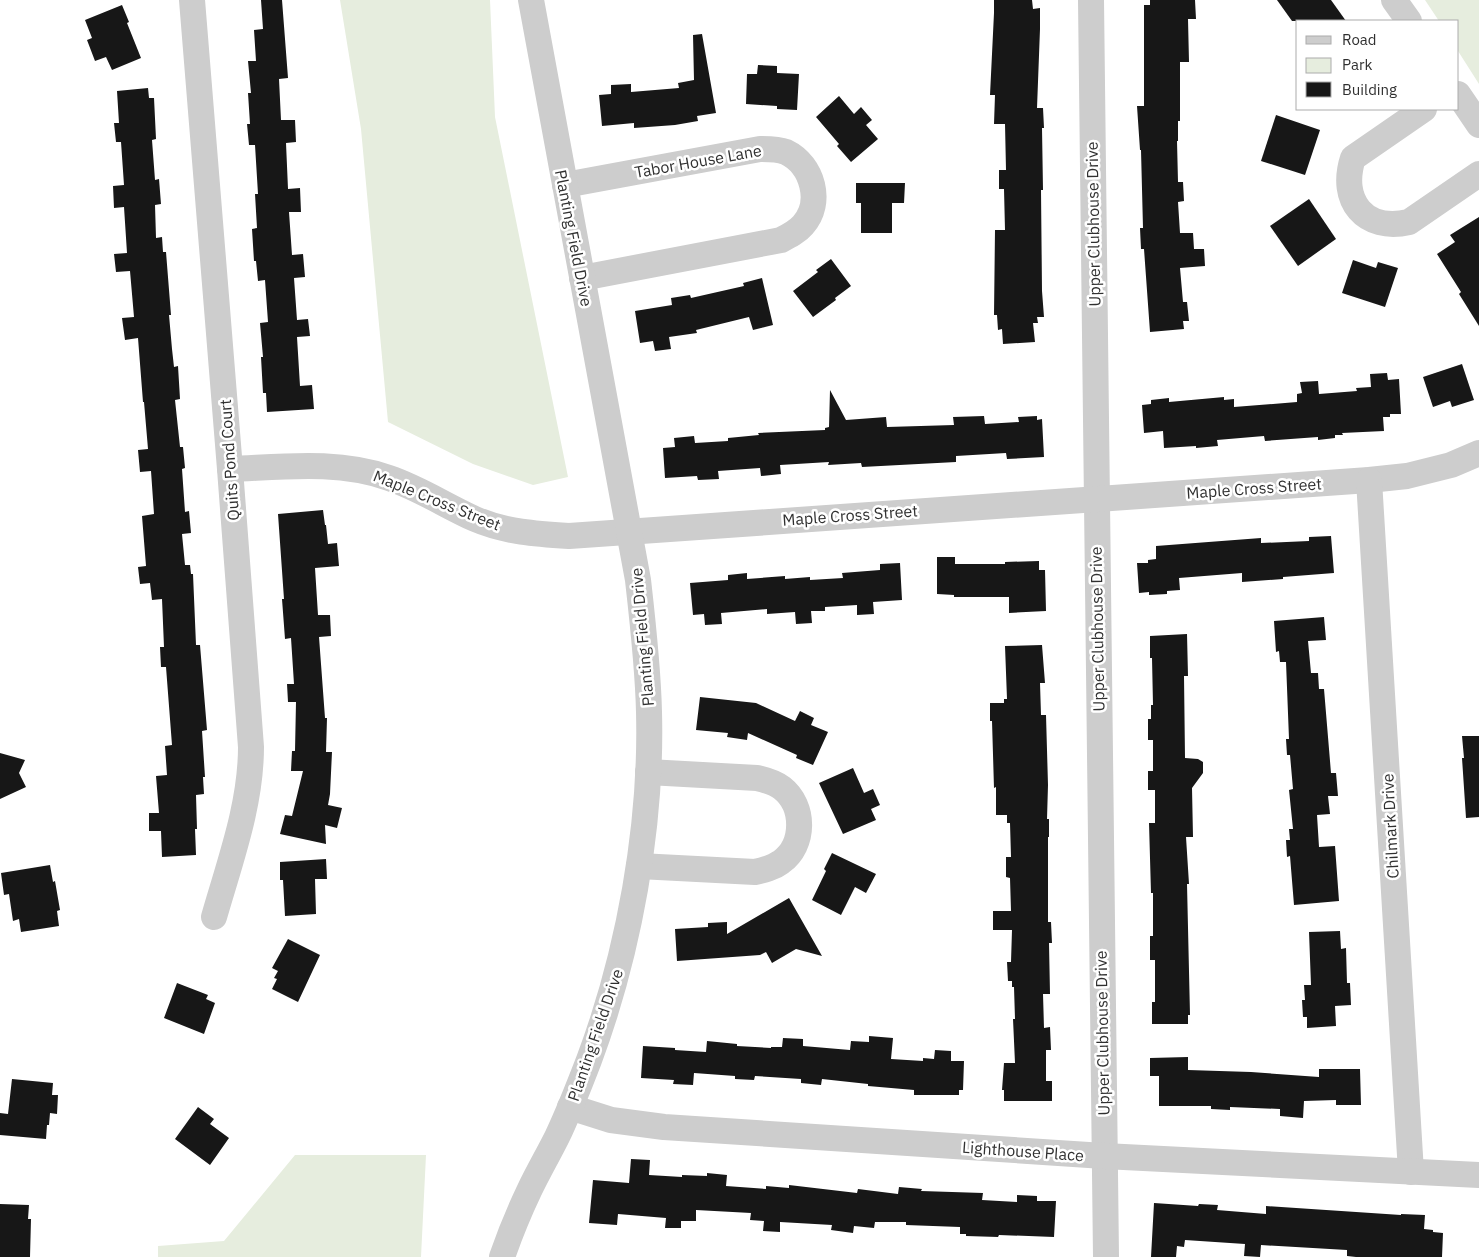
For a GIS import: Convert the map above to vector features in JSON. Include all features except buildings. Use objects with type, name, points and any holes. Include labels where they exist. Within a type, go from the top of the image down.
[{"type":"street","name":"Quits Pond Court","points":[[192,0],[230,469],[251,761],[246,803],[214,917]]},
{"type":"street","name":"Planting Field Drive","points":[[502,1257],[516,1220],[570,1107],[589,1060],[611,996],[627,930],[639,866],[648,772],[649,713],[646,646],[638,580],[530,0]]},
{"type":"street","name":"Upper Clubhouse Drive","points":[[1090,0],[1106,1257]]},
{"type":"street","points":[[1394,0],[1407,20]]},
{"type":"street","points":[[1459,96],[1479,126]]},
{"type":"street","points":[[1423,110],[1353,158],[1349,171],[1348,185],[1352,198],[1359,210],[1382,224],[1396,225],[1409,222],[1479,174]]},
{"type":"street","name":"Tabor House Lane","points":[[564,185],[760,149],[774,149],[787,153],[799,161],[808,172],[813,185],[814,199],[811,212],[804,224],[794,234],[780,240],[582,278]]},
{"type":"street","name":"Maple Cross Street","points":[[230,469],[319,465],[361,470],[388,477],[477,519],[504,528],[531,534],[569,536],[1369,480],[1407,476],[1451,465],[1479,453]]},
{"type":"street","name":"Chilmark Drive","points":[[1369,480],[1411,1172]]},
{"type":"street","points":[[639,866],[755,872],[769,869],[781,862],[791,852],[797,839],[800,825],[798,812],[792,799],[782,788],[770,781],[757,778],[648,772]]},
{"type":"street","name":"Lighthouse Place","points":[[570,1107],[611,1120],[664,1126],[1104,1156],[1479,1175]]},
{"type":"green space","points":[[340,0],[490,0],[495,117],[568,477],[533,485],[473,464],[388,422],[361,129]]},
{"type":"green space","points":[[1425,0],[1479,0],[1479,84],[1459,53],[1459,20],[1438,20]]},
{"type":"green space","points":[[295,1155],[426,1155],[421,1257],[158,1257],[158,1246],[224,1241]]}]
